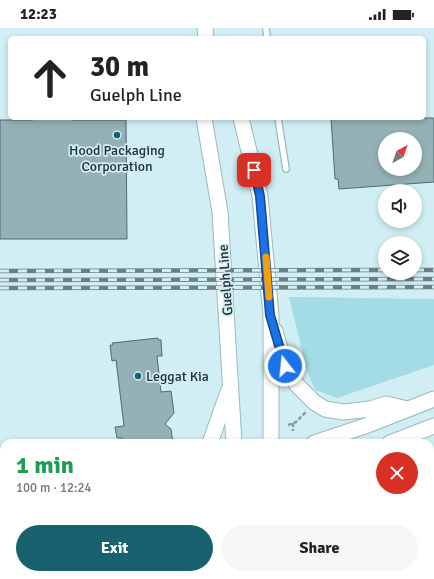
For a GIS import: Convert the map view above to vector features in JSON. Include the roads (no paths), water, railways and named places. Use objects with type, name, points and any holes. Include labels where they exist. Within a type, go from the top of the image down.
[{"type":"main road","name":"Guelph Line","points":[[204,120],[220,212],[234,439]]},
{"type":"main road","points":[[242,120],[260,196],[270,315],[271,439]]},
{"type":"main road","points":[[270,315],[285,366],[297,385],[314,402],[329,410],[344,412],[370,409],[386,404],[408,409]]},
{"type":"main road","points":[[211,439],[230,385]]},
{"type":"main road","points":[[326,439],[365,426],[434,399]]},
{"type":"main road","points":[[400,439],[434,426]]},
{"type":"lane","points":[[278,120],[286,169]]},
{"type":"railway","points":[[0,271],[378,270]]},
{"type":"railway","points":[[422,270],[434,270]]},
{"type":"railway","points":[[0,280],[434,279]]},
{"type":"railway","points":[[0,288],[434,287]]},
{"type":"place","name":"Hood Packaging Corporation","points":[[117,135]]},
{"type":"place","name":"Leggat Kia","points":[[138,376]]}]
